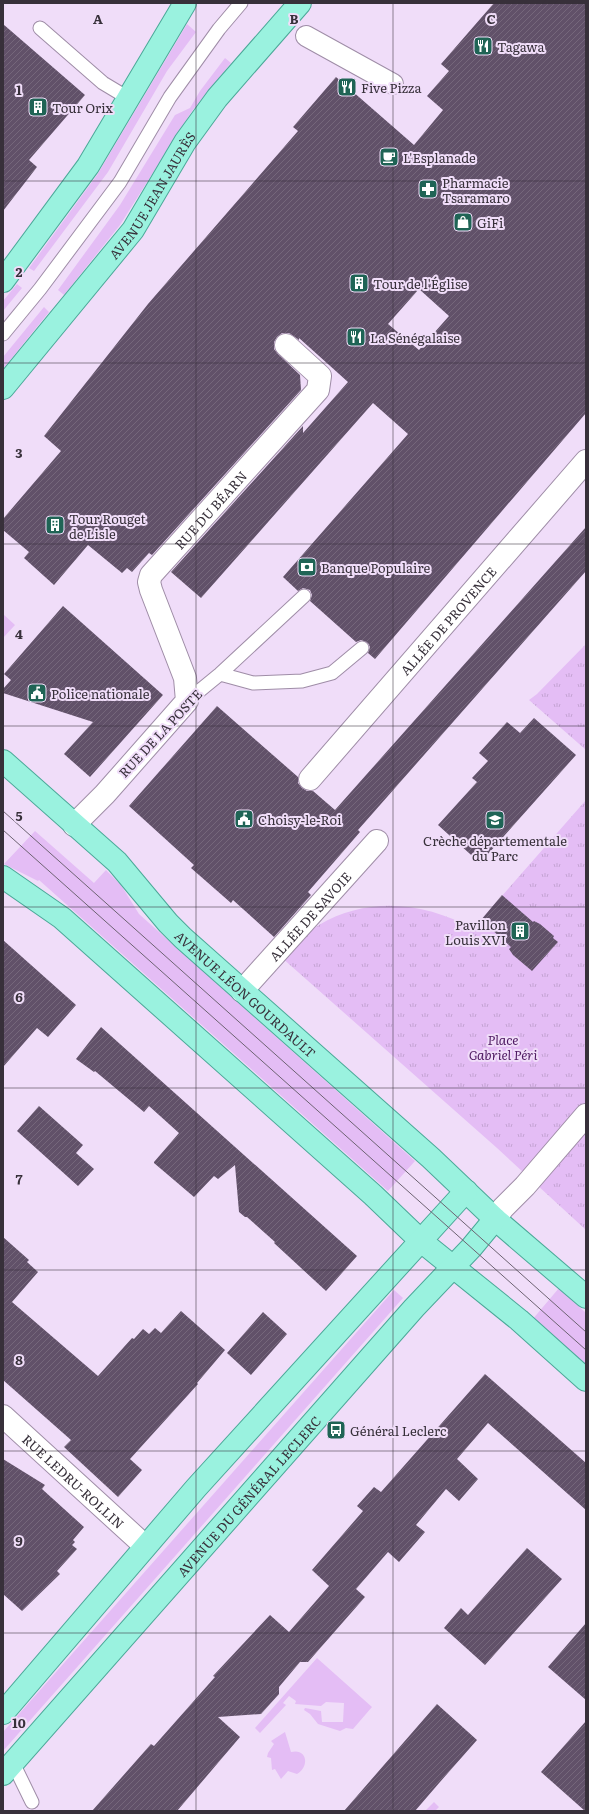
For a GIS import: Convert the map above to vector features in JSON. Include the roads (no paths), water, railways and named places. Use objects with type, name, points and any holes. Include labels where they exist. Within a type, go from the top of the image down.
[{"type":"main road","points":[[3,281],[88,166],[185,3]]},
{"type":"main road","name":"AVENUE JEAN JAURÈS","points":[[3,388],[133,230],[185,142],[217,98],[300,3]]},
{"type":"main road","name":"AVENUE LÉON GOURDAULT","points":[[3,761],[116,862],[168,923],[466,1191],[495,1219],[586,1297]]},
{"type":"main road","points":[[3,877],[62,918],[361,1184],[421,1241],[518,1320],[586,1380]]},
{"type":"main road","points":[[3,1713],[145,1546],[272,1403],[466,1191]]},
{"type":"main road","name":"AVENUE DU GÉNÉRAL LECLERC","points":[[8,1768],[410,1312],[453,1267],[495,1219]]},
{"type":"street","points":[[306,36],[393,84]]},
{"type":"street","name":"RUE DU BÉARN","points":[[187,701],[185,678],[149,582],[151,575],[318,390],[320,376],[286,345]]},
{"type":"street","name":"ALLÉE DE PROVENCE","points":[[310,779],[586,462]]},
{"type":"street","name":"RUE DE LA POSTE","points":[[74,825],[105,794],[187,701]]},
{"type":"street","name":"ALLÉE DE SAVOIE","points":[[242,990],[377,841]]},
{"type":"street","points":[[495,1219],[502,1208],[525,1186],[586,1115]]},
{"type":"street","name":"RUE LEDRU-ROLLIN","points":[[3,1416],[145,1546]]},
{"type":"lane","points":[[3,334],[40,289],[120,182],[170,97],[219,30],[241,3]]},
{"type":"lane","points":[[40,28],[103,83],[128,98]]},
{"type":"lane","name":"RUE DE LA POSTE","points":[[187,701],[220,674],[304,596]]},
{"type":"lane","points":[[220,674],[252,683],[302,681],[332,673],[362,648]]},
{"type":"lane","points":[[8,1768],[32,1802]]},
{"type":"tram line","points":[[3,811],[586,1332]]},
{"type":"tram line","points":[[3,830],[586,1350]]},
{"type":"place","name":"Tagawa","points":[[483,46]]},
{"type":"place","name":"Five Pizza","points":[[347,87]]},
{"type":"place","name":"Tour Orix","points":[[38,107]]},
{"type":"place","name":"L'Esplanade","points":[[389,157]]},
{"type":"place","name":"Pharmacie Tsaramaro","points":[[428,189]]},
{"type":"place","name":"GiFi","points":[[463,222]]},
{"type":"place","name":"Tour de l'Église","points":[[359,283]]},
{"type":"place","name":"La Sénégalaise","points":[[356,337]]},
{"type":"place","name":"Tour Rouget de Lisle","points":[[55,525]]},
{"type":"place","name":"Banque Populaire","points":[[307,567]]},
{"type":"place","name":"Police nationale","points":[[37,693]]},
{"type":"place","name":"Choisy-le-Roi","points":[[244,819]]},
{"type":"place","name":"Crèche départementale du Parc","points":[[495,820]]},
{"type":"place","name":"Pavillon Louis XVI","points":[[520,931]]},
{"type":"place","name":"Général Leclerc","points":[[336,1430]]},
{"type":"park label","name":"Place Gabriel Péri","points":[[503,1046]]}]
